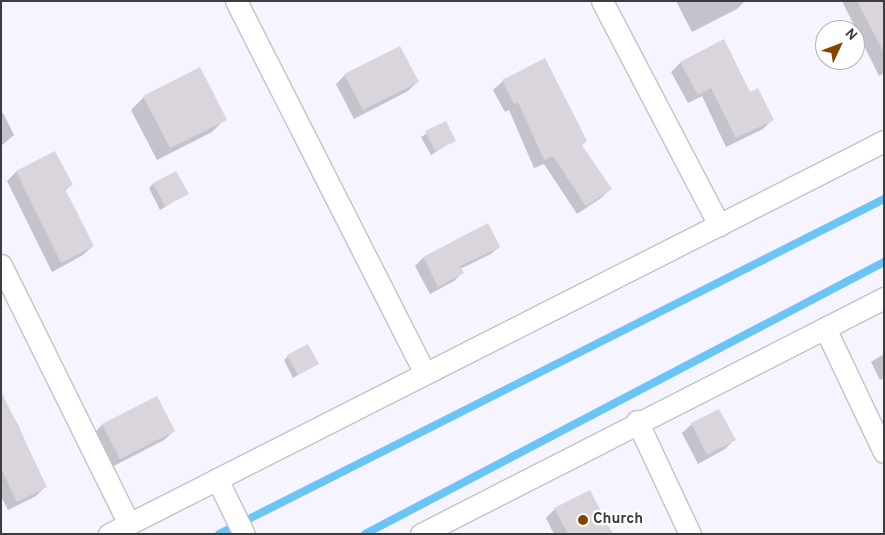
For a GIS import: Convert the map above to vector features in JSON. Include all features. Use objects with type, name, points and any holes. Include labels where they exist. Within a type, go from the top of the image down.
[{"type":"street","points":[[236,1],[425,373]]},
{"type":"street","points":[[602,1],[719,225]]},
{"type":"street","points":[[109,534],[884,141]]},
{"type":"street","points":[[1,265],[129,524]]},
{"type":"street","points":[[421,534],[637,421],[884,298]]},
{"type":"street","points":[[825,328],[884,452]]},
{"type":"street","points":[[637,421],[690,534]]},
{"type":"street","points":[[217,479],[244,534]]},
{"type":"building","points":[[857,1],[884,1],[884,53]]},
{"type":"building","points":[[724,39],[750,92],[758,88],[774,120],[736,138],[711,88],[698,95],[680,62]]},
{"type":"building","points":[[400,46],[419,82],[363,110],[344,74]]},
{"type":"building","points":[[545,58],[587,141],[581,144],[612,189],[586,206],[553,156],[544,160],[518,102],[514,104],[502,80]]},
{"type":"building","points":[[200,67],[227,120],[170,148],[143,96]]},
{"type":"building","points":[[446,121],[456,141],[435,151],[425,131]]},
{"type":"building","points":[[55,151],[73,185],[65,189],[94,246],[61,263],[16,171]]},
{"type":"building","points":[[176,171],[189,194],[165,206],[153,183]]},
{"type":"building","points":[[488,223],[500,247],[460,266],[464,273],[438,287],[423,257]]},
{"type":"building","points":[[308,344],[319,364],[298,375],[287,355]]},
{"type":"building","points":[[1,391],[47,487],[17,502],[1,468]]},
{"type":"building","points":[[157,396],[175,431],[120,459],[102,424]]},
{"type":"building","points":[[719,409],[736,440],[707,455],[691,423]]},
{"type":"building","name":"Church","points":[[590,490],[613,534],[568,534],[554,508]]},
{"type":"waterway","points":[[219,534],[884,199]]},
{"type":"waterway","points":[[365,534],[884,262]]},
{"type":"place","name":"Church","points":[[583,520]]}]
